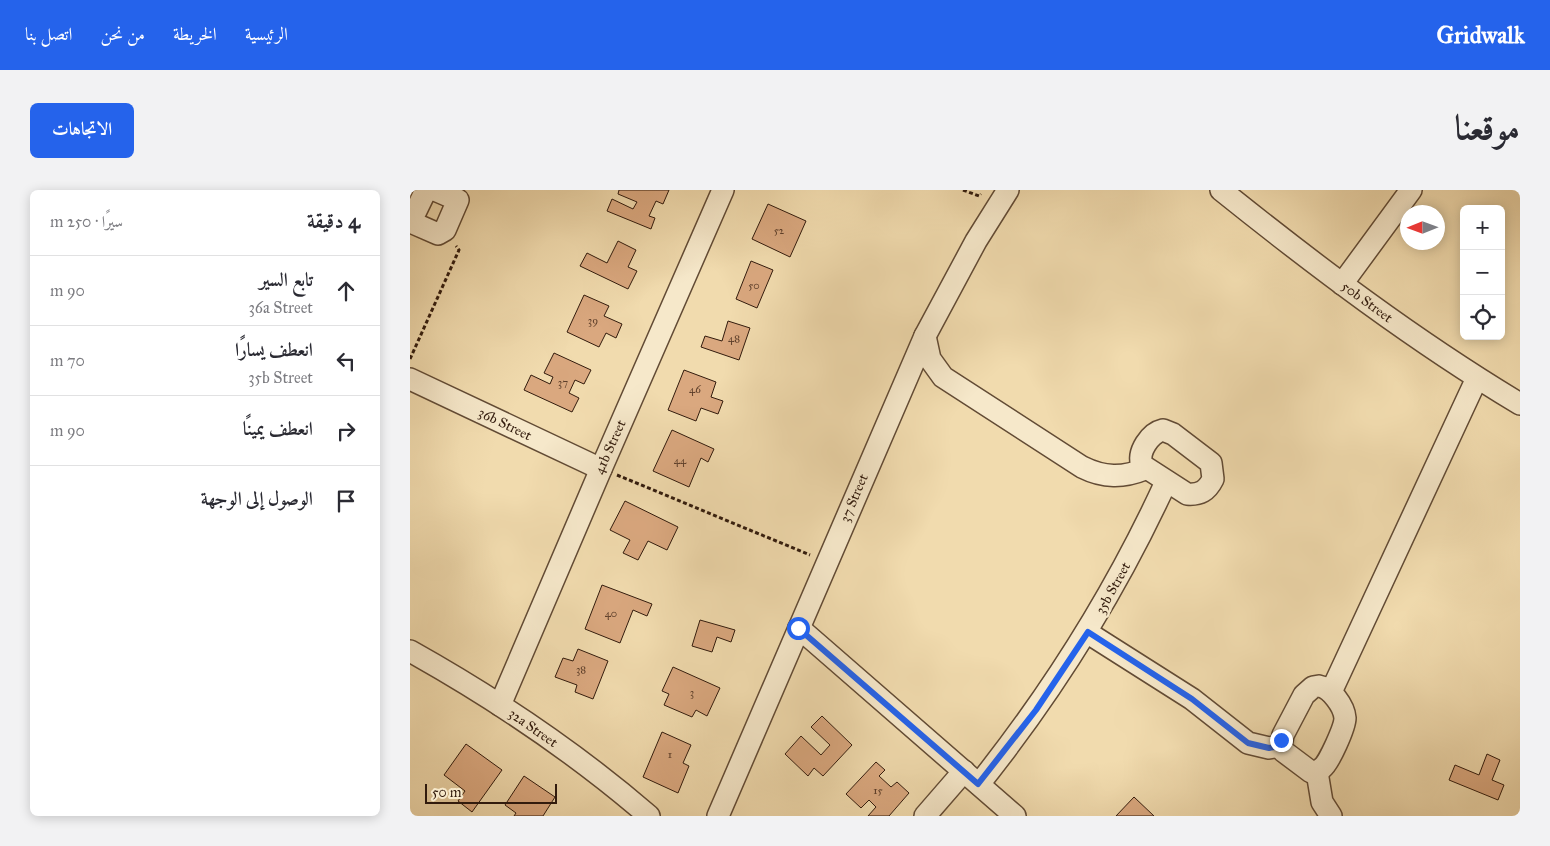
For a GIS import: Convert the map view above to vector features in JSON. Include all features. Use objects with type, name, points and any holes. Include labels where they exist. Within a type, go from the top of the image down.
[{"type":"street","points":[[426,190],[413,217],[413,223],[438,234],[445,230],[460,195],[435,190]]},
{"type":"street","name":"41b Street","points":[[500,705],[723,190]]},
{"type":"street","name":"37 Street","points":[[718,816],[924,336],[976,241],[1008,190]]},
{"type":"street","name":"50b Street","points":[[1221,190],[1342,284],[1477,378],[1520,404]]},
{"type":"street","points":[[1342,284],[1411,190]]},
{"type":"street","points":[[924,336],[930,359],[943,377],[1082,467],[1094,473],[1114,476],[1133,474],[1145,469]]},
{"type":"street","points":[[1331,692],[1477,378]]},
{"type":"street","name":"36b Street","points":[[410,379],[601,469]]},
{"type":"street","points":[[1163,430],[1173,434],[1205,457],[1213,471],[1209,487],[1195,495],[1186,494],[1166,482],[1145,469],[1140,460],[1140,455],[1153,434],[1163,430]]},
{"type":"street","name":"35b Street","points":[[925,816],[971,778],[1036,710],[1088,632],[1129,558],[1166,482]]},
{"type":"street","points":[[798,628],[1016,816]]},
{"type":"street","points":[[1088,632],[1192,699],[1248,743],[1269,748],[1281,746]]},
{"type":"street","name":"32a Street","points":[[410,651],[500,705],[568,753],[649,816]]},
{"type":"street","points":[[1320,686],[1331,692],[1343,713],[1344,724],[1326,765],[1317,772],[1306,770],[1287,755],[1281,746],[1283,735],[1308,690],[1320,686]]},
{"type":"street","points":[[1317,772],[1322,802],[1331,816]]},
{"type":"path","points":[[963,190],[979,196],[985,190]]},
{"type":"path","points":[[410,359],[459,250],[445,230]]},
{"type":"path","points":[[601,469],[827,562]]},
{"type":"building","points":[[619,190],[669,190],[663,204],[656,201],[649,216],[655,218],[651,229],[607,211],[612,199],[633,209],[637,202],[618,194]]},
{"type":"building","points":[[768,204],[806,221],[790,257],[752,239]]},
{"type":"building","points":[[618,241],[636,250],[628,267],[637,271],[628,289],[580,266],[587,253],[607,263]]},
{"type":"building","points":[[751,261],[773,270],[757,308],[736,299]]},
{"type":"building","points":[[584,295],[609,306],[604,316],[622,324],[616,338],[606,333],[599,347],[567,332]]},
{"type":"building","points":[[728,321],[750,328],[739,360],[701,347],[705,336],[722,341]]},
{"type":"building","points":[[554,353],[591,370],[584,384],[575,380],[569,393],[579,398],[572,412],[524,390],[531,375],[550,384],[553,377],[544,373]]},
{"type":"building","points":[[684,370],[716,382],[711,397],[723,401],[718,414],[701,408],[696,421],[668,410]]},
{"type":"building","points":[[672,430],[714,449],[708,462],[701,458],[689,487],[653,471]]},
{"type":"building","points":[[625,501],[678,527],[667,550],[648,541],[638,560],[623,553],[630,540],[610,530]]},
{"type":"building","points":[[602,585],[652,604],[647,616],[633,610],[620,643],[585,629]]},
{"type":"building","points":[[700,620],[735,630],[731,642],[717,637],[712,652],[692,646]]},
{"type":"building","points":[[578,649],[608,661],[593,699],[575,692],[577,685],[555,677],[563,658],[573,661]]},
{"type":"building","points":[[673,667],[720,688],[707,716],[696,710],[692,717],[664,705],[669,694],[662,691]]},
{"type":"building","points":[[822,716],[852,745],[823,776],[814,768],[808,776],[785,754],[801,736],[821,755],[830,745],[811,727]]},
{"type":"building","points":[[662,732],[691,745],[683,763],[689,766],[678,793],[643,777]]},
{"type":"building","points":[[466,744],[502,770],[472,812],[458,801],[465,791],[444,775]]},
{"type":"building","points":[[1487,754],[1500,760],[1492,780],[1504,785],[1498,800],[1449,780],[1455,765],[1479,775]]},
{"type":"building","points":[[876,762],[885,770],[879,776],[891,787],[897,782],[909,793],[889,816],[868,816],[876,807],[869,800],[861,808],[846,794]]},
{"type":"building","points":[[524,776],[555,797],[543,816],[514,816],[516,813],[505,805]]},
{"type":"building","points":[[1134,797],[1154,816],[1116,816]]},
{"type":"route","points":[[798,628],[978,784],[1036,710],[1088,632],[1192,699],[1248,743],[1258,747],[1269,748],[1281,746],[1281,740]]}]
